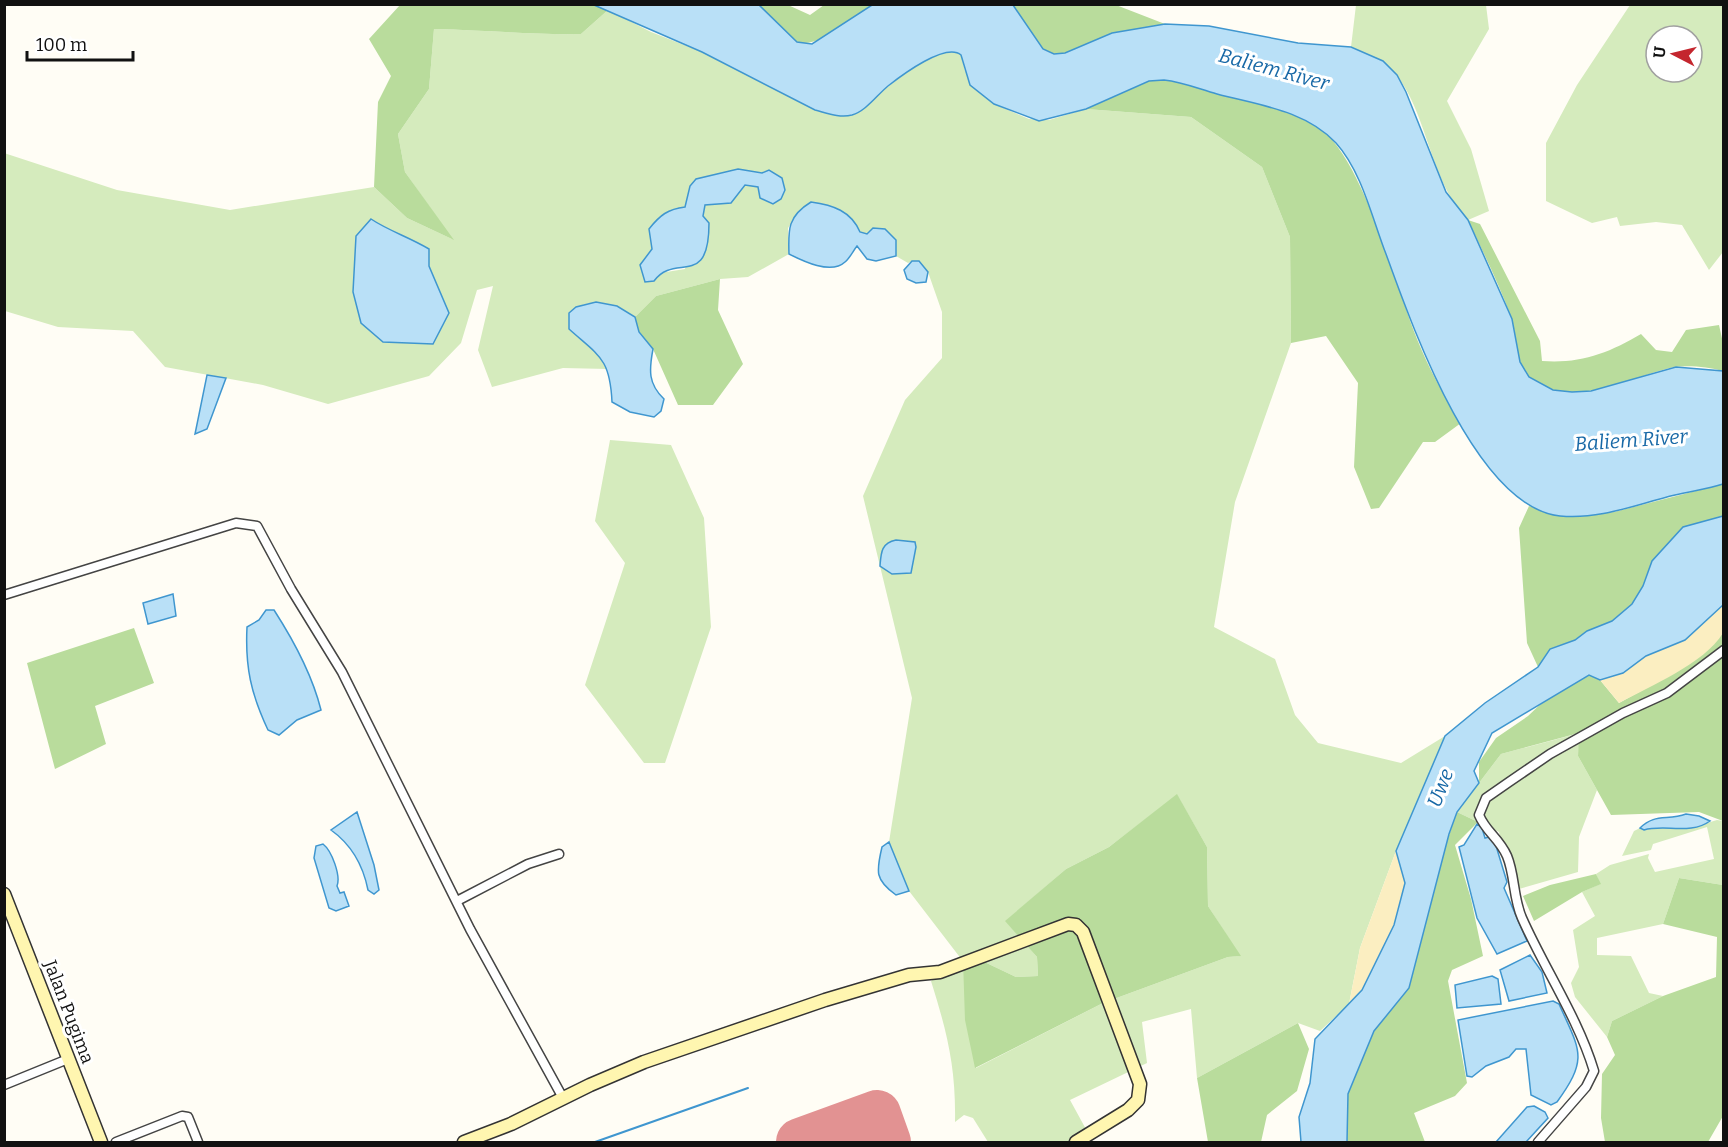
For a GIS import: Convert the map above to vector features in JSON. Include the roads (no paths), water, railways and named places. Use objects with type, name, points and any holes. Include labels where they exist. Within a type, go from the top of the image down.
[{"type":"main road","name":"Jalan Pugima","points":[[4,894],[101,1143]]},
{"type":"main road","points":[[464,1143],[511,1124],[644,1062],[825,1000],[909,975],[940,972],[1068,924],[1076,925],[1083,933],[1140,1084],[1138,1100],[1128,1110],[1076,1143]]},
{"type":"street","points":[[4,595],[47,584],[236,523],[254,524],[332,660],[342,672],[457,901],[563,1098]]},
{"type":"street","points":[[1538,1143],[1586,1087],[1594,1071],[1520,914],[1507,857],[1496,836],[1485,827],[1479,815],[1486,798],[1550,754],[1623,713],[1667,693],[1724,650]]},
{"type":"street","points":[[457,901],[528,864],[559,854]]},
{"type":"street","points":[[4,1085],[68,1059]]},
{"type":"street","points":[[116,1143],[182,1116],[188,1117],[198,1143]]},
{"type":"water","name":"Baliem River","points":[[594,5],[759,5],[797,42],[812,44],[872,5],[1013,5],[1043,49],[1054,54],[1065,53],[1112,33],[1165,24],[1209,26],[1298,43],[1351,47],[1383,61],[1397,75],[1406,92],[1446,192],[1468,220],[1512,319],[1520,362],[1529,377],[1553,390],[1572,392],[1591,391],[1676,367],[1723,371],[1723,484],[1618,510],[1575,517],[1560,516],[1529,505],[1500,481],[1474,447],[1450,408],[1412,323],[1366,196],[1353,168],[1336,143],[1324,132],[1296,116],[1164,80],[1149,81],[1086,109],[1039,121],[994,104],[970,85],[961,55],[954,52],[924,61],[888,86],[857,113],[838,116],[815,110],[702,52]]},
{"type":"water","points":[[738,169],[762,173],[769,170],[782,178],[785,190],[781,199],[773,204],[760,198],[758,187],[745,185],[731,203],[705,205],[703,216],[709,223],[703,256],[697,263],[671,269],[662,273],[654,281],[645,282],[640,265],[652,249],[649,229],[653,224],[669,211],[685,207],[690,186],[696,179]]},
{"type":"water","points":[[811,202],[840,210],[852,219],[860,232],[867,234],[873,228],[885,229],[896,240],[896,256],[876,261],[867,259],[857,246],[839,266],[825,267],[789,254],[791,224],[803,207]]},
{"type":"water","points":[[371,219],[429,249],[429,266],[449,313],[433,344],[383,342],[361,323],[353,292],[356,236]]},
{"type":"water","points":[[912,261],[919,261],[928,272],[926,282],[916,283],[907,279],[904,270]]},
{"type":"water","points":[[596,302],[617,306],[635,317],[639,332],[653,349],[652,382],[664,399],[661,411],[654,417],[630,412],[612,402],[609,376],[601,359],[569,329],[569,313],[576,307]]},
{"type":"water","points":[[207,375],[226,378],[207,429],[195,434]]},
{"type":"water","name":"Uwe","points":[[1723,516],[1723,605],[1685,640],[1646,656],[1623,673],[1600,680],[1589,675],[1492,733],[1474,771],[1479,783],[1457,812],[1449,834],[1409,988],[1374,1031],[1348,1094],[1347,1142],[1301,1142],[1299,1117],[1310,1083],[1315,1039],[1362,990],[1394,925],[1405,883],[1396,851],[1445,736],[1485,703],[1538,667],[1550,649],[1575,640],[1587,631],[1612,621],[1632,604],[1643,586],[1652,561],[1683,527]]},
{"type":"water","points":[[896,540],[915,542],[911,573],[892,574],[880,566],[885,546]]},
{"type":"water","points":[[173,594],[176,616],[148,624],[143,603]]},
{"type":"water","points":[[266,610],[274,610],[295,646],[313,684],[321,710],[297,720],[279,735],[268,730],[253,692],[248,668],[247,627],[259,620]]},
{"type":"water","points":[[357,812],[374,865],[379,890],[374,894],[368,890],[356,856],[331,830]]},
{"type":"water","points":[[1686,814],[1710,821],[1703,825],[1686,828],[1644,830],[1640,828],[1651,820]]},
{"type":"water","points":[[1477,824],[1482,828],[1485,838],[1493,836],[1507,882],[1504,888],[1527,941],[1497,954],[1477,918],[1459,847],[1464,845]]},
{"type":"water","points":[[889,842],[909,891],[896,895],[884,885],[878,869],[882,847]]},
{"type":"water","points":[[323,844],[337,870],[337,886],[340,893],[344,892],[349,906],[336,911],[329,908],[314,858],[316,846]]},
{"type":"water","points":[[1530,955],[1542,972],[1547,993],[1509,1001],[1500,970]]},
{"type":"water","points":[[1492,976],[1498,979],[1501,1004],[1457,1008],[1455,985]]},
{"type":"water","points":[[1553,1001],[1559,1004],[1572,1033],[1578,1054],[1574,1075],[1557,1102],[1551,1105],[1531,1095],[1526,1049],[1516,1049],[1509,1057],[1486,1066],[1472,1077],[1467,1076],[1458,1020]]},
{"type":"water","points":[[1534,1106],[1545,1112],[1548,1118],[1526,1142],[1496,1142],[1527,1107]]},
{"type":"waterway","points":[[595,1142],[748,1088]]}]
